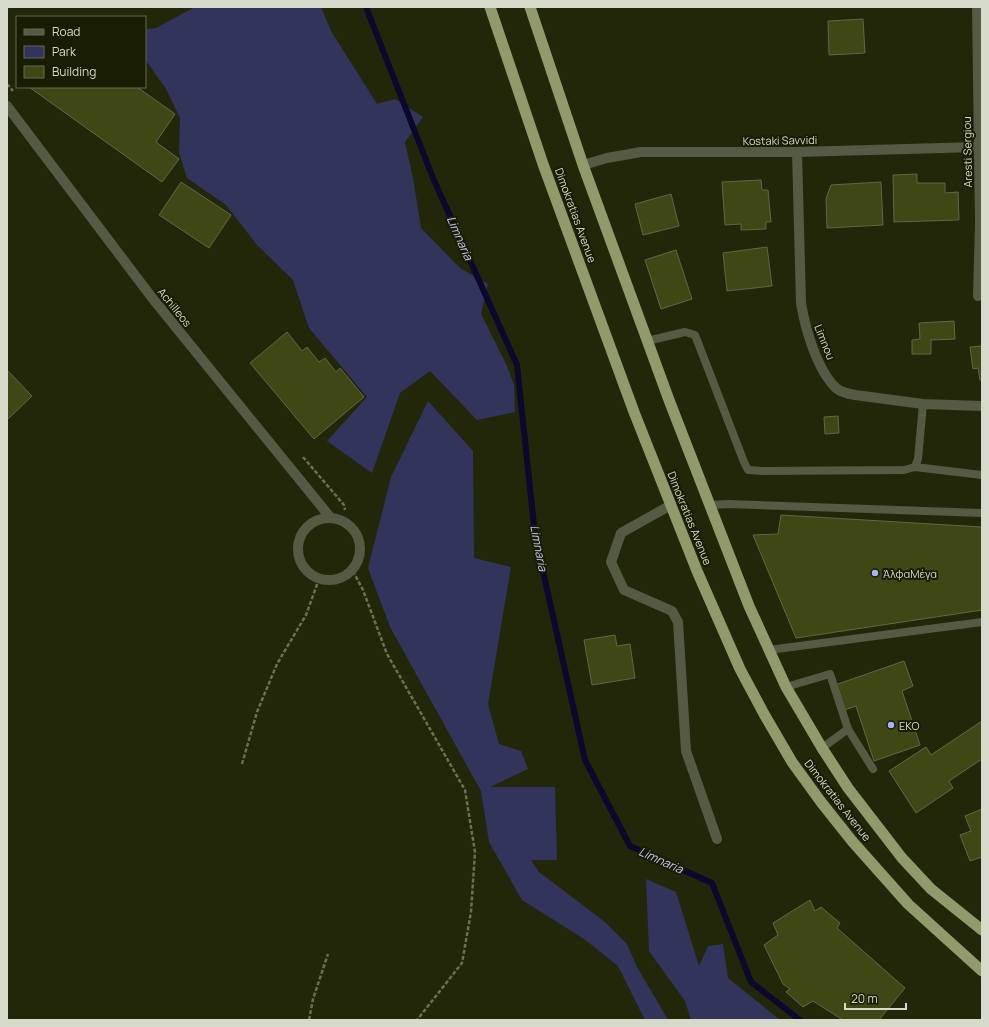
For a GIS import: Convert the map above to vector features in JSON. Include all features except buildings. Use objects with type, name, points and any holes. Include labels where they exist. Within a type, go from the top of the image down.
[{"type":"highway","name":"Dimokratias Avenue","points":[[490,7],[543,164],[634,412],[697,571],[740,669],[792,762],[821,802],[884,878],[908,904],[982,971]]},
{"type":"highway","name":"Dimokratias Avenue","points":[[530,7],[583,165],[647,341],[749,606],[786,687],[822,748],[848,788],[902,858],[931,889],[982,930]]},
{"type":"street","name":"Aresti Sergiou","points":[[977,7],[981,223],[978,296]]},
{"type":"street","name":"Achilleos","points":[[7,106],[153,299],[330,517]]},
{"type":"street","name":"Kostaki Savvidi","points":[[583,165],[607,158],[642,152],[797,152],[979,147]]},
{"type":"street","name":"Limnou","points":[[797,152],[801,303],[804,321],[817,359],[828,379],[836,388],[845,393],[923,404],[982,406]]},
{"type":"street","points":[[671,505],[622,533],[611,562],[624,590],[672,611],[678,622],[686,751],[717,838]]},
{"type":"street","points":[[330,517],[347,522],[359,536],[361,554],[353,571],[337,580],[319,579],[304,569],[298,553],[300,535],[312,522],[330,517]]},
{"type":"lane","points":[[647,341],[685,332],[696,335],[748,470],[904,470],[915,467],[982,475]]},
{"type":"lane","points":[[915,467],[918,459],[923,404]]},
{"type":"lane","points":[[709,505],[729,504],[982,513]]},
{"type":"lane","points":[[769,650],[982,622]]},
{"type":"lane","points":[[786,687],[830,674],[848,729],[873,769]]},
{"type":"lane","points":[[822,748],[848,729]]},
{"type":"path","points":[[353,571],[363,590],[387,654],[465,790],[475,852],[471,912],[462,963],[417,1020]]},
{"type":"path","points":[[242,764],[257,712],[277,664],[306,615],[319,579]]},
{"type":"path","points":[[309,1020],[313,999],[328,954]]},
{"type":"green space","points":[[195,7],[321,7],[331,31],[377,104],[395,99],[423,117],[405,142],[413,178],[421,228],[460,268],[488,284],[481,314],[507,366],[514,385],[515,412],[477,420],[430,371],[400,393],[372,473],[327,441],[367,397],[309,328],[293,280],[257,245],[226,205],[187,178],[179,152],[180,118],[166,89],[146,60],[146,29],[156,28]]},
{"type":"green space","points":[[428,401],[473,451],[474,558],[511,567],[488,704],[499,744],[521,751],[528,769],[490,787],[555,787],[557,860],[531,860],[539,872],[605,922],[627,944],[637,967],[668,1020],[645,1020],[618,966],[584,939],[522,900],[489,842],[481,791],[390,627],[368,568],[391,477]]},
{"type":"green space","points":[[646,879],[676,892],[699,966],[708,946],[723,944],[728,978],[780,1020],[691,1020],[685,1001],[649,951]]},
{"type":"waterway","name":"Limnaria","points":[[366,7],[433,178],[517,365],[535,535],[585,760],[630,846],[712,883],[751,982],[800,1020]]},
{"type":"place","name":"ΆλφαΜέγα","points":[[875,573]]},
{"type":"place","name":"EKO","points":[[891,725]]}]
